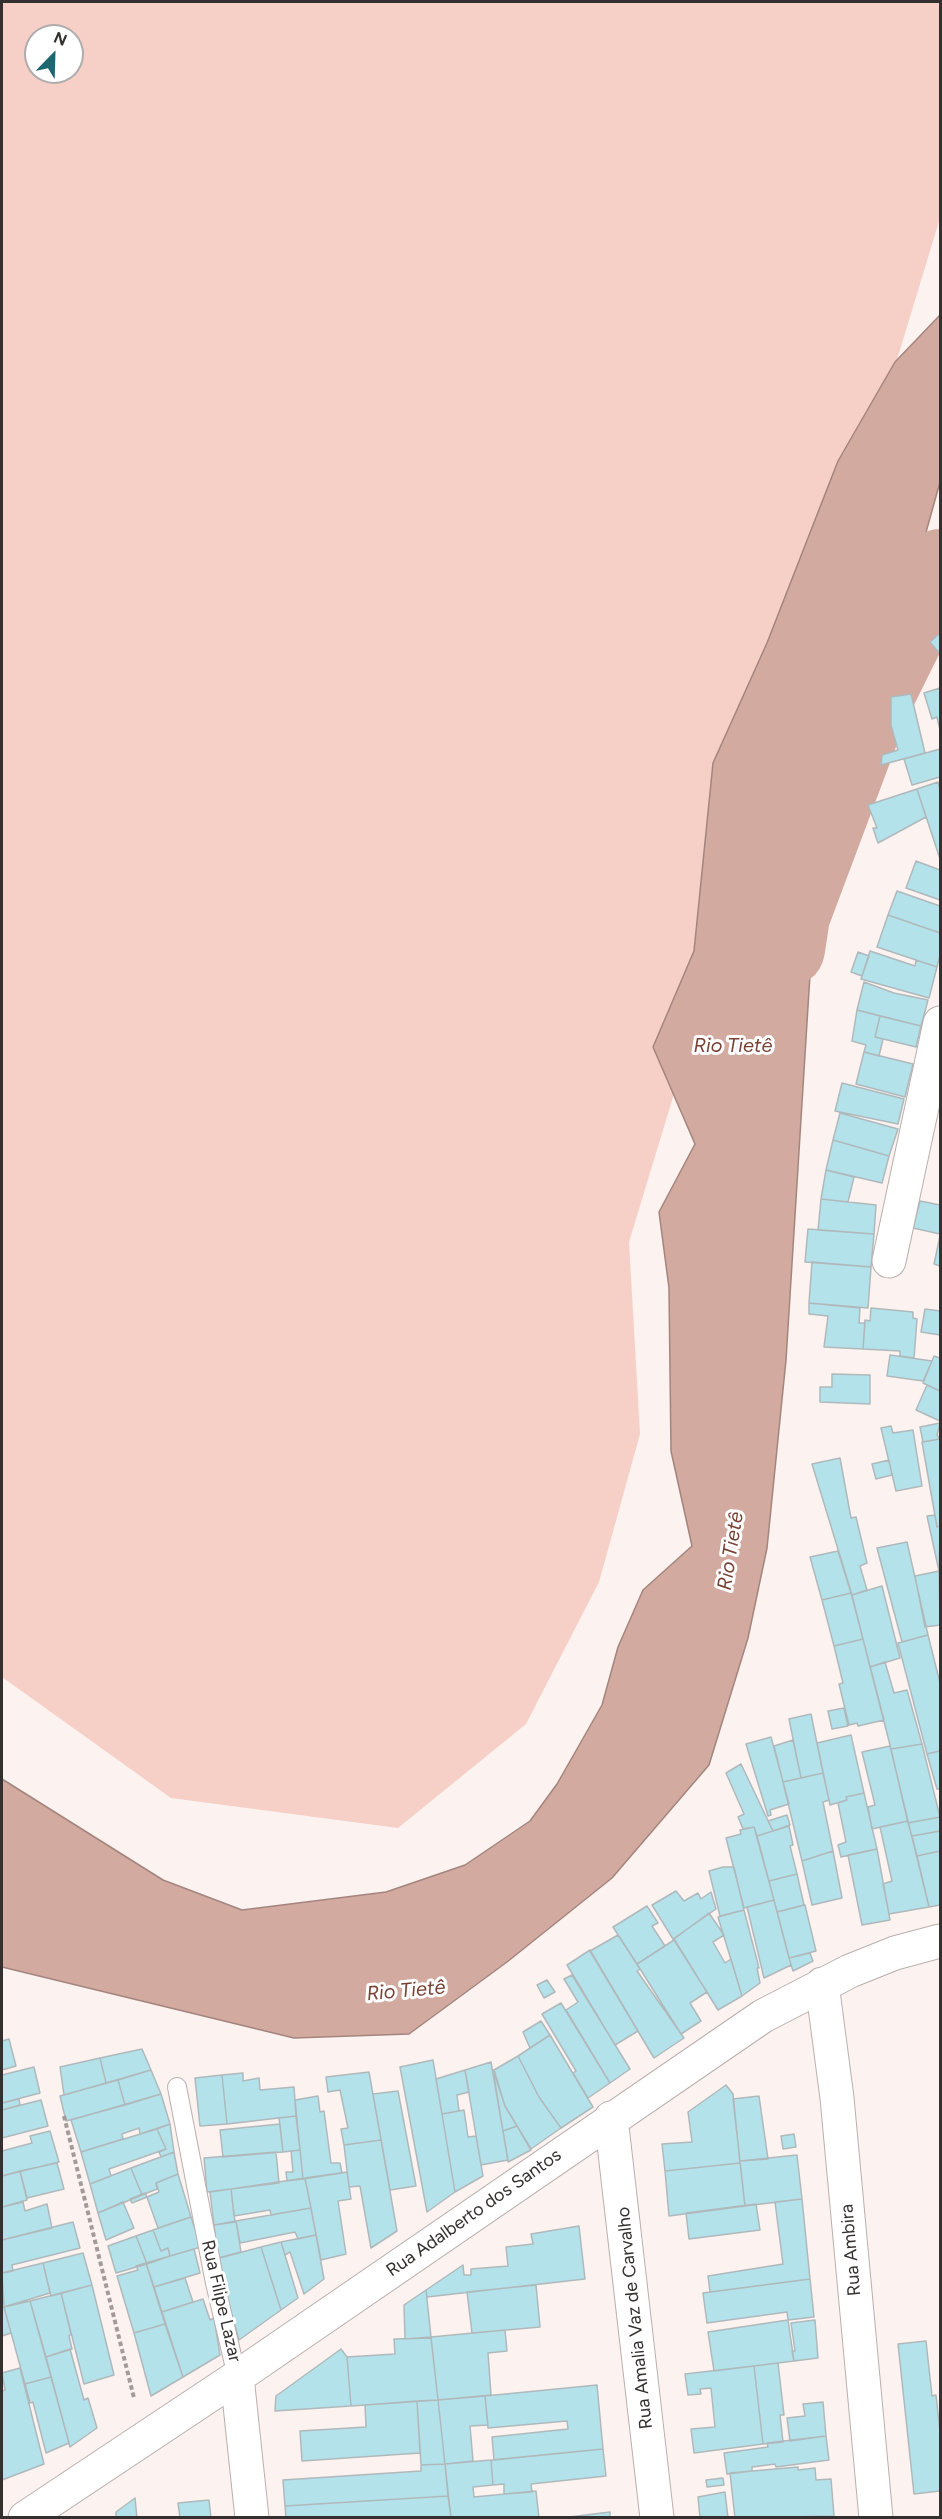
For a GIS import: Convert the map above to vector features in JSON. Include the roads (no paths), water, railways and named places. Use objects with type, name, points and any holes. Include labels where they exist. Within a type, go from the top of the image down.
[{"type":"street","points":[[889,1261],[940,1023]]},
{"type":"street","name":"Rua Adalberto dos Santos","points":[[25,2517],[237,2377],[611,2118],[754,2022],[822,1984],[896,1953],[940,1941]]},
{"type":"street","name":"Rua Ambira","points":[[822,1984],[837,2098],[876,2517]]},
{"type":"street","name":"Rua Amalia Vaz de Carvalho","points":[[611,2118],[657,2517]]},
{"type":"street","name":"Rua Filipe Lazar","points":[[237,2377],[252,2517]]},
{"type":"lane","name":"Rua Filipe Lazar","points":[[177,2087],[215,2283],[237,2377]]},
{"type":"water","name":"Rio Tietê","points":[[940,315],[940,482],[906,604],[818,846],[786,1360],[767,1548],[748,1638],[709,1765],[612,1878],[507,1962],[409,2034],[294,2038],[2,1967],[2,1779],[163,1880],[242,1910],[386,1892],[465,1865],[530,1821],[557,1784],[602,1705],[618,1647],[643,1590],[692,1546],[671,1451],[669,1288],[659,1212],[695,1144],[653,1047],[694,951],[713,763],[767,643],[838,461],[895,362]]},
{"type":"waterway","name":"Rio Tietê","points":[[787,949],[792,916],[870,708],[940,567]]}]
